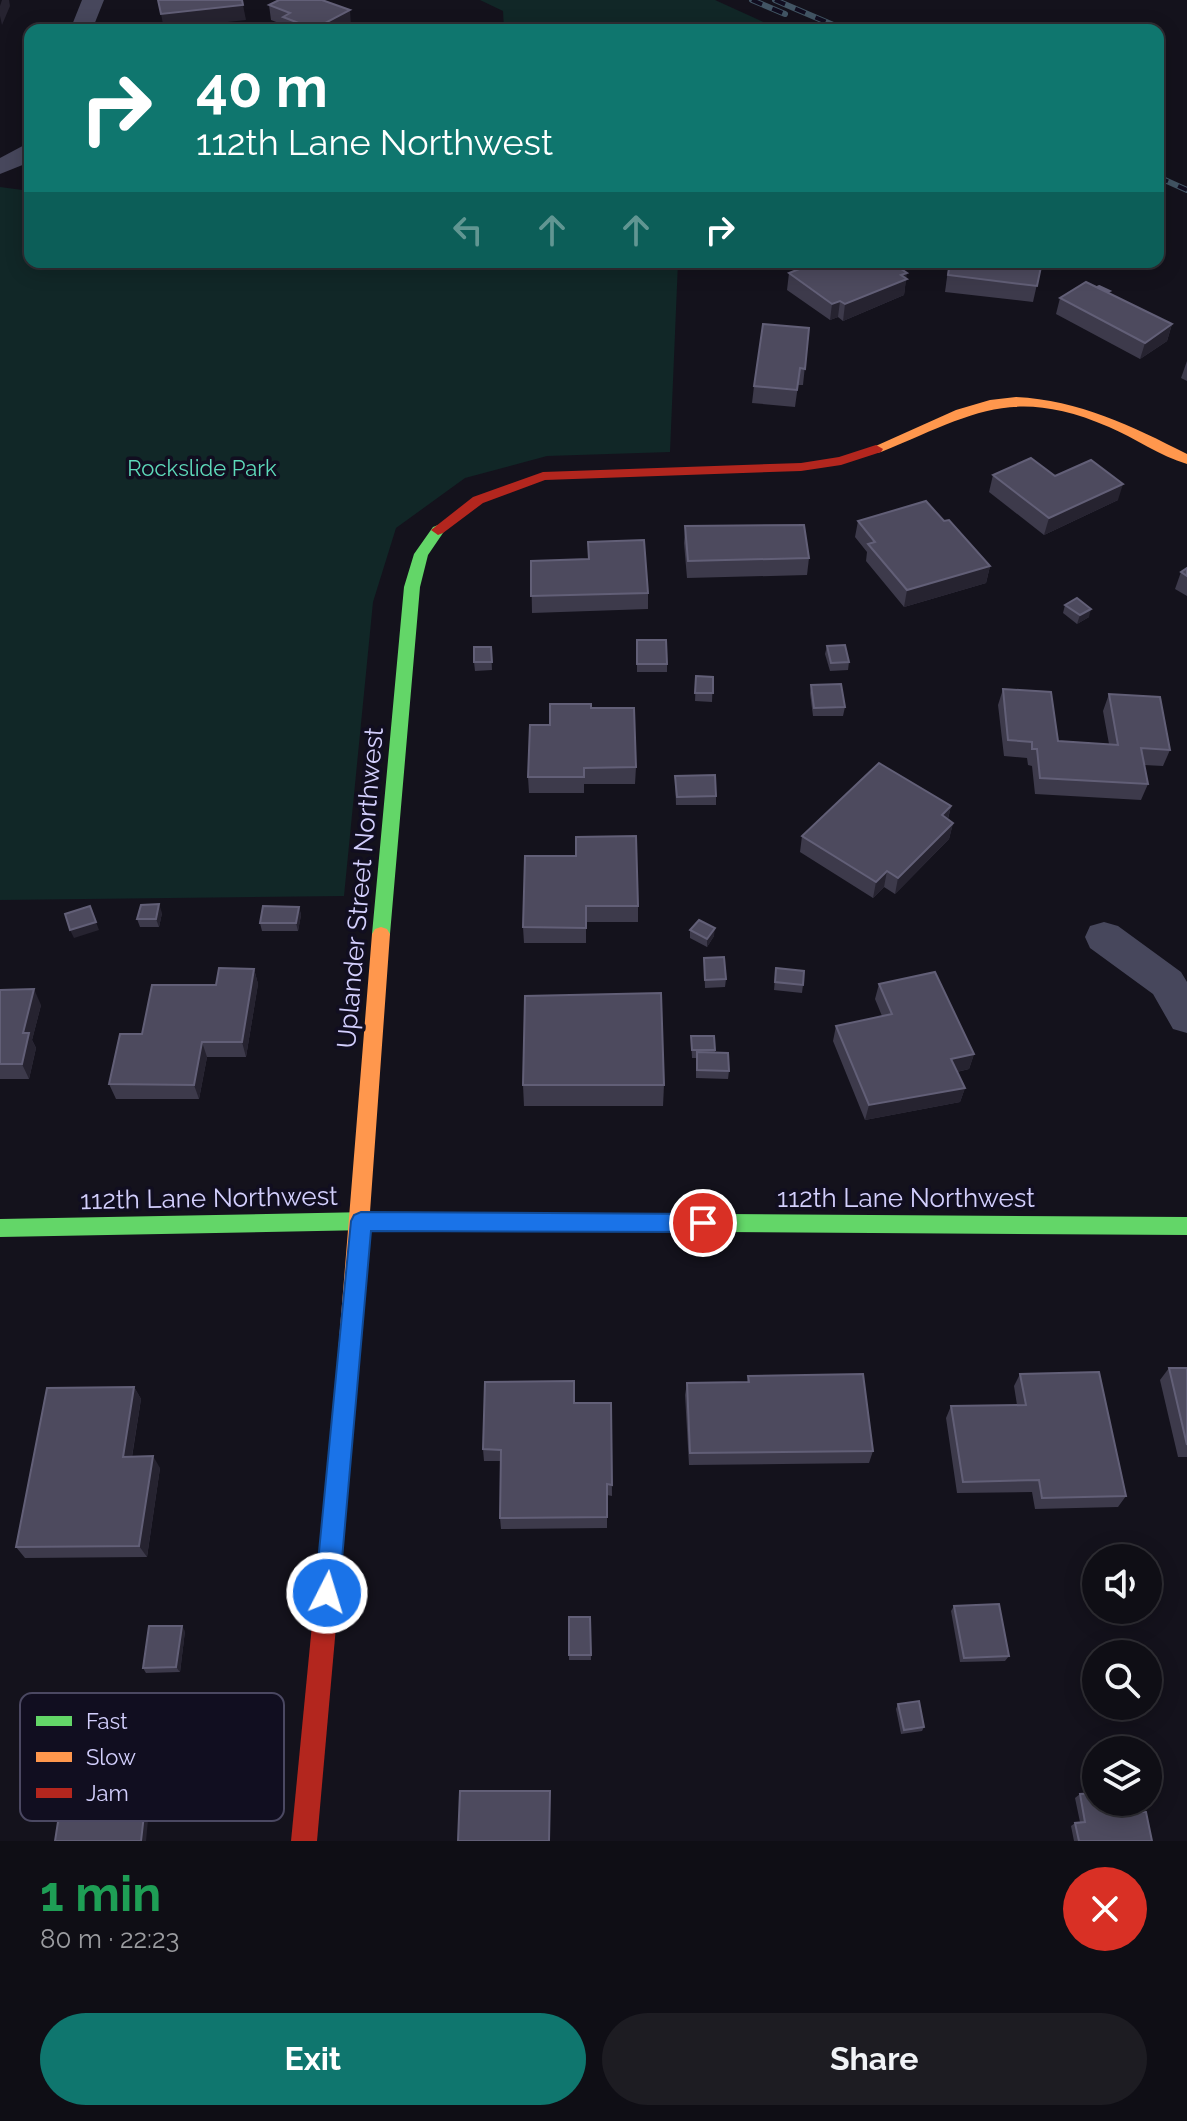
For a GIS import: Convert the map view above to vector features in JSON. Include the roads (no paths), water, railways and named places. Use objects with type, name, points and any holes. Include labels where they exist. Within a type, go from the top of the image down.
[{"type":"street","points":[[83,24],[93,0]]},
{"type":"street","points":[[1,167],[24,153]]},
{"type":"street","name":"Uplander Street Northwest","points":[[304,1841],[361,1221],[386,870],[409,618],[412,587],[424,547],[446,521],[475,500],[509,485],[543,476],[821,465],[884,448],[964,411],[998,402],[1052,405],[1081,411],[1111,421],[1187,460]]},
{"type":"street","points":[[1104,937],[1167,983],[1187,1017]]},
{"type":"street","name":"112th Lane Northwest","points":[[0,1228],[361,1221],[1187,1226]]},
{"type":"railway","points":[[752,0],[785,14]]},
{"type":"railway","points":[[775,0],[831,24]]},
{"type":"railway","points":[[1164,180],[1187,190]]},
{"type":"park label","name":"Rockslide Park","points":[[202,468]]}]
